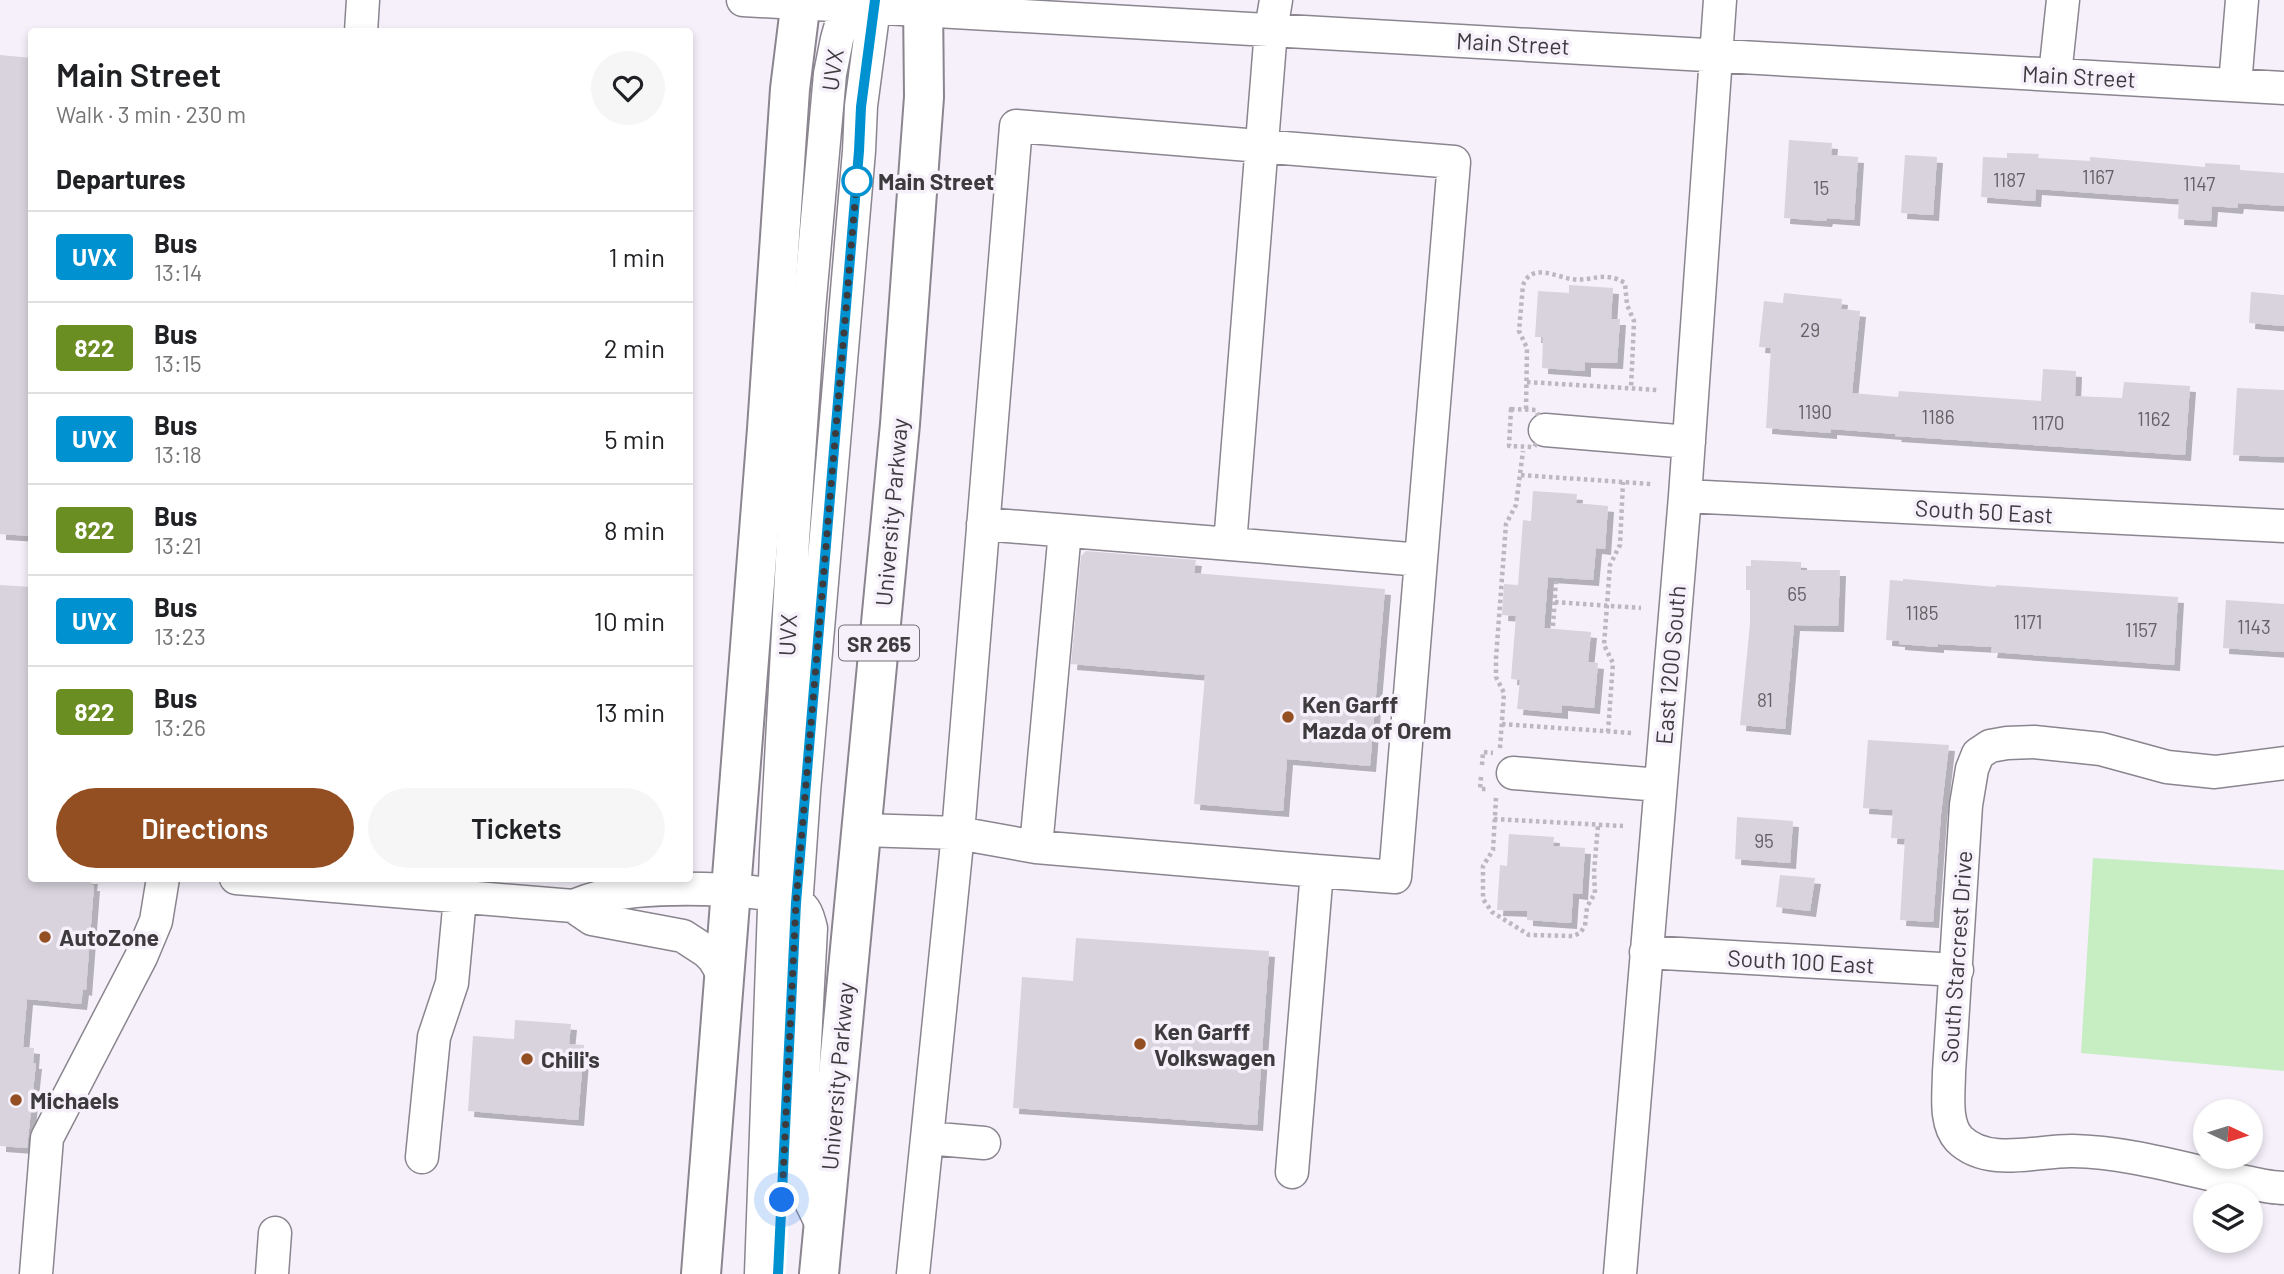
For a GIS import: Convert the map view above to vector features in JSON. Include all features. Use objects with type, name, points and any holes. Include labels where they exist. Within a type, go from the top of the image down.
[{"type":"main road","points":[[702,1274],[768,416],[790,89],[801,1]]},
{"type":"main road","name":"University Parkway","points":[[819,1274],[902,397],[924,97],[923,6]]},
{"type":"street","points":[[360,28],[363,0]]},
{"type":"street","name":"Main Street","points":[[743,0],[1274,15],[1716,55],[2284,88]]},
{"type":"street","name":"East 1200 South","points":[[1620,1274],[1685,496],[1720,0]]},
{"type":"street","points":[[2055,75],[2063,0]]},
{"type":"street","points":[[2235,85],[2242,0]]},
{"type":"street","name":"UVX","points":[[761,1274],[786,899],[846,314],[859,151],[861,3]]},
{"type":"street","name":"UVX","points":[[786,899],[793,540],[809,310],[830,74],[836,39],[861,3]]},
{"type":"street","points":[[1230,544],[1274,15]]},
{"type":"street","points":[[860,830],[958,833],[1035,847],[1395,877],[1454,162],[1016,126],[958,833],[913,1274]]},
{"type":"street","points":[[1531,429],[1689,442]]},
{"type":"street","name":"South 50 East","points":[[1685,496],[2284,526]]},
{"type":"street","points":[[983,524],[1421,560]]},
{"type":"street","points":[[1035,847],[1065,531]]},
{"type":"street","name":"South Starcrest Drive","points":[[2284,763],[2215,772],[2168,767],[2087,748],[2034,742],[1990,746],[1978,754],[1972,769],[1966,805],[1949,1072],[1951,1125],[1958,1138],[1970,1147],[1987,1153],[2009,1155],[2072,1151],[2106,1154],[2284,1188]]},
{"type":"street","points":[[1513,773],[1660,785]]},
{"type":"street","points":[[1292,1172],[1317,871]]},
{"type":"street","points":[[36,1274],[47,1138],[141,957],[156,921],[162,882]]},
{"type":"street","points":[[281,882],[573,906],[595,898],[633,891],[730,891],[786,899],[804,908],[811,928],[800,1138],[808,1196],[823,1227]]},
{"type":"street","points":[[422,1157],[434,1037],[452,984],[460,898]]},
{"type":"street","points":[[778,1274],[786,899]]},
{"type":"street","points":[[573,906],[592,919],[683,936],[694,941],[714,959],[725,978]]},
{"type":"street","name":"South 100 East","points":[[1646,952],[1957,970]]},
{"type":"street","points":[[927,1138],[984,1143]]},
{"type":"street","points":[[272,1274],[275,1233]]},
{"type":"path","points":[[1598,825],[1595,894],[1587,906],[1586,926],[1580,933],[1573,936],[1529,935],[1492,912],[1483,899],[1483,866],[1493,850],[1496,790],[1480,789],[1483,752],[1500,753],[1504,693],[1496,677],[1496,658],[1506,524],[1516,505],[1518,480],[1531,429],[1525,378],[1527,348],[1519,331],[1526,278],[1546,272],[1573,279],[1606,275],[1625,283],[1627,304],[1634,321],[1630,388]]},
{"type":"path","points":[[1527,382],[1658,390]]},
{"type":"path","points":[[1521,475],[1651,484]]},
{"type":"path","points":[[1608,732],[1613,663],[1604,645],[1606,606],[1610,565],[1620,545],[1623,482]]},
{"type":"path","points":[[1553,626],[1556,580]]},
{"type":"path","points":[[1555,603],[1641,608]]},
{"type":"path","points":[[1502,724],[1631,733]]},
{"type":"path","points":[[1494,819],[1623,826]]},
{"type":"green space","points":[[2093,858],[2284,870],[2284,1071],[2081,1053]]},
{"type":"building","points":[[0,55],[28,58],[28,536],[0,534]]},
{"type":"building","points":[[1789,140],[1832,143],[1831,155],[1858,157],[1854,220],[1784,218]]},
{"type":"building","points":[[2007,153],[2039,154],[2038,158],[2090,161],[2090,157],[2205,167],[2205,163],[2240,165],[2240,170],[2284,173],[2284,206],[2238,203],[2237,208],[2212,206],[2211,221],[2178,219],[2179,199],[2036,189],[2035,201],[1981,197],[1983,157],[2007,158]]},
{"type":"building","points":[[1905,155],[1937,157],[1933,215],[1901,213]]},
{"type":"building","points":[[1569,285],[1613,288],[1611,319],[1620,319],[1617,363],[1585,362],[1585,371],[1542,368],[1543,337],[1535,337],[1538,291],[1569,293]]},
{"type":"building","points":[[2251,292],[2284,295],[2284,326],[2249,323]]},
{"type":"building","points":[[1784,293],[1842,299],[1841,309],[1860,311],[1852,393],[1898,397],[1899,391],[2041,401],[2043,369],[2076,371],[2075,396],[2122,398],[2124,382],[2190,386],[2185,455],[1895,436],[1896,434],[1831,429],[1831,433],[1766,428],[1771,348],[1759,347],[1764,301],[1783,303]]},
{"type":"building","points":[[2237,388],[2284,390],[2284,457],[2233,455]]},
{"type":"building","points":[[1533,491],[1577,494],[1576,503],[1608,506],[1605,549],[1596,548],[1593,580],[1548,577],[1544,628],[1591,632],[1588,662],[1598,663],[1594,708],[1562,705],[1562,713],[1517,709],[1520,680],[1511,679],[1516,616],[1502,615],[1504,584],[1518,585],[1523,520],[1531,521]]},
{"type":"building","name":"Ken Garff Mazda of Orem","points":[[1086,551],[1196,560],[1194,573],[1385,589],[1370,766],[1287,759],[1283,811],[1194,804],[1205,675],[1071,664],[1081,556]]},
{"type":"building","points":[[1751,560],[1801,562],[1801,570],[1840,570],[1838,626],[1794,625],[1785,729],[1740,725],[1750,624],[1750,590],[1746,590],[1746,566],[1751,566]]},
{"type":"building","points":[[1890,580],[2178,597],[2174,665],[1991,652],[1992,647],[1938,644],[1938,647],[1899,644],[1899,641],[1886,640]]},
{"type":"building","points":[[0,585],[28,587],[28,882],[91,882],[91,885],[94,885],[86,990],[83,989],[81,1004],[27,999],[23,1047],[34,1048],[33,1063],[36,1063],[27,1148],[0,1146]]},
{"type":"building","points":[[2226,600],[2284,604],[2284,652],[2223,648]]},
{"type":"building","points":[[1868,740],[1949,745],[1933,922],[1900,920],[1905,839],[1891,838],[1893,810],[1863,808]]},
{"type":"building","points":[[1737,817],[1793,821],[1790,863],[1735,859]]},
{"type":"building","points":[[1509,834],[1554,837],[1553,846],[1585,848],[1582,894],[1573,893],[1571,923],[1527,920],[1527,911],[1497,910],[1500,865],[1507,866]]},
{"type":"building","points":[[1780,875],[1815,878],[1810,911],[1776,907]]},
{"type":"building","name":"Ken Garff Volkswagen","points":[[1076,938],[1269,951],[1257,1125],[1013,1108],[1022,977],[1073,981]]},
{"type":"building","name":"Chili's","points":[[515,1020],[571,1024],[569,1044],[584,1045],[578,1120],[468,1111],[473,1036],[514,1039]]},
{"type":"bus line","name":"UVX","points":[[778,1274],[804,792],[861,107],[875,0]]},
{"type":"place","name":"Main Street","points":[[857,181]]},
{"type":"place","name":"Ken Garff Mazda of Orem","points":[[1288,717]]},
{"type":"place","name":"AutoZone","points":[[45,937]]},
{"type":"place","name":"Ken Garff Volkswagen","points":[[1140,1044]]},
{"type":"place","name":"Chili's","points":[[527,1059]]},
{"type":"place","name":"Michaels","points":[[16,1100]]},
{"type":"route","points":[[782,1200],[804,792],[857,178],[857,181]]}]
